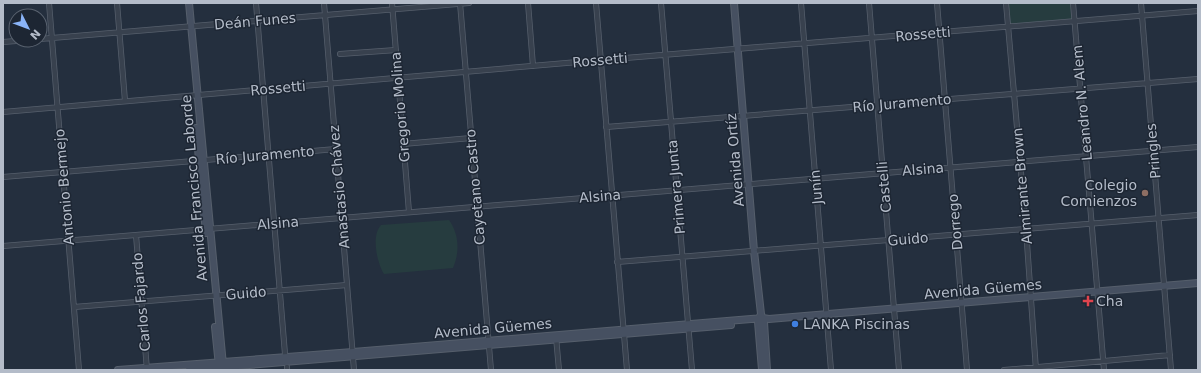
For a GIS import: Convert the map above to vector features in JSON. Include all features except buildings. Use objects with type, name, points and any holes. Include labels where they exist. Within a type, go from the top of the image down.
[{"type":"main road","name":"Avenida Francisco Laborde","points":[[185,3],[189,27],[221,367]]},
{"type":"main road","name":"Avenida Francisco Laborde","points":[[189,3],[189,27]]},
{"type":"main road","name":"Avenida Ortíz","points":[[734,3],[754,251],[767,370]]},
{"type":"main road","name":"Avenida Güemes","points":[[221,367],[353,354],[1198,283]]},
{"type":"main road","name":"Avenida Ortíz","points":[[762,319],[762,370]]},
{"type":"main road","points":[[118,370],[221,367]]},
{"type":"main road","points":[[189,370],[221,367]]},
{"type":"street","name":"Antonio Bermejo","points":[[49,3],[79,370]]},
{"type":"street","points":[[117,3],[125,101]]},
{"type":"street","points":[[256,3],[285,354]]},
{"type":"street","name":"Anastasio Chávez","points":[[324,3],[354,370]]},
{"type":"street","name":"Gregorio Molina","points":[[392,3],[409,212]]},
{"type":"street","name":"Cayetano Castro","points":[[460,3],[491,370]]},
{"type":"street","name":"Deán Funes","points":[[48,38],[469,3]]},
{"type":"street","points":[[528,3],[533,66]]},
{"type":"street","points":[[596,3],[627,370]]},
{"type":"street","name":"Primera Junta","points":[[661,3],[692,370]]},
{"type":"street","name":"Junín","points":[[801,3],[831,370]]},
{"type":"street","name":"Castelli","points":[[869,3],[899,370]]},
{"type":"street","name":"Dorrego","points":[[937,3],[967,370]]},
{"type":"street","name":"Almirante Brown","points":[[1006,3],[1026,229],[1036,369]]},
{"type":"street","name":"Leandro N. Alem","points":[[1074,3],[1104,370]]},
{"type":"street","name":"Pringles","points":[[1141,3],[1171,370]]},
{"type":"street","name":"Rossetti","points":[[3,112],[601,60],[1198,11]]},
{"type":"street","points":[[340,54],[396,50]]},
{"type":"street","name":"Río Juramento","points":[[606,127],[1198,79]]},
{"type":"street","points":[[403,144],[471,138]]},
{"type":"street","name":"Alsina","points":[[3,246],[1198,147]]},
{"type":"street","name":"Río Juramento","points":[[3,176],[336,149]]},
{"type":"street","name":"Guido","points":[[618,262],[1198,215]]},
{"type":"street","name":"Carlos Fajardo","points":[[136,235],[146,369]]},
{"type":"street","name":"Guido","points":[[74,307],[347,285]]},
{"type":"street","points":[[556,337],[558,370]]},
{"type":"street","points":[[1004,370],[1036,369],[1170,355]]},
{"type":"green space","points":[[1008,3],[1073,3],[1074,19],[1009,24]]},
{"type":"green space","points":[[449,220],[457,237],[457,256],[453,268],[384,274],[377,257],[376,250],[376,236],[381,225]]},
{"type":"place","name":"Colegio Comienzos","points":[[1145,193]]},
{"type":"place","name":"Cha","points":[[1088,301]]},
{"type":"place","name":"LANKA Piscinas","points":[[795,324]]}]
